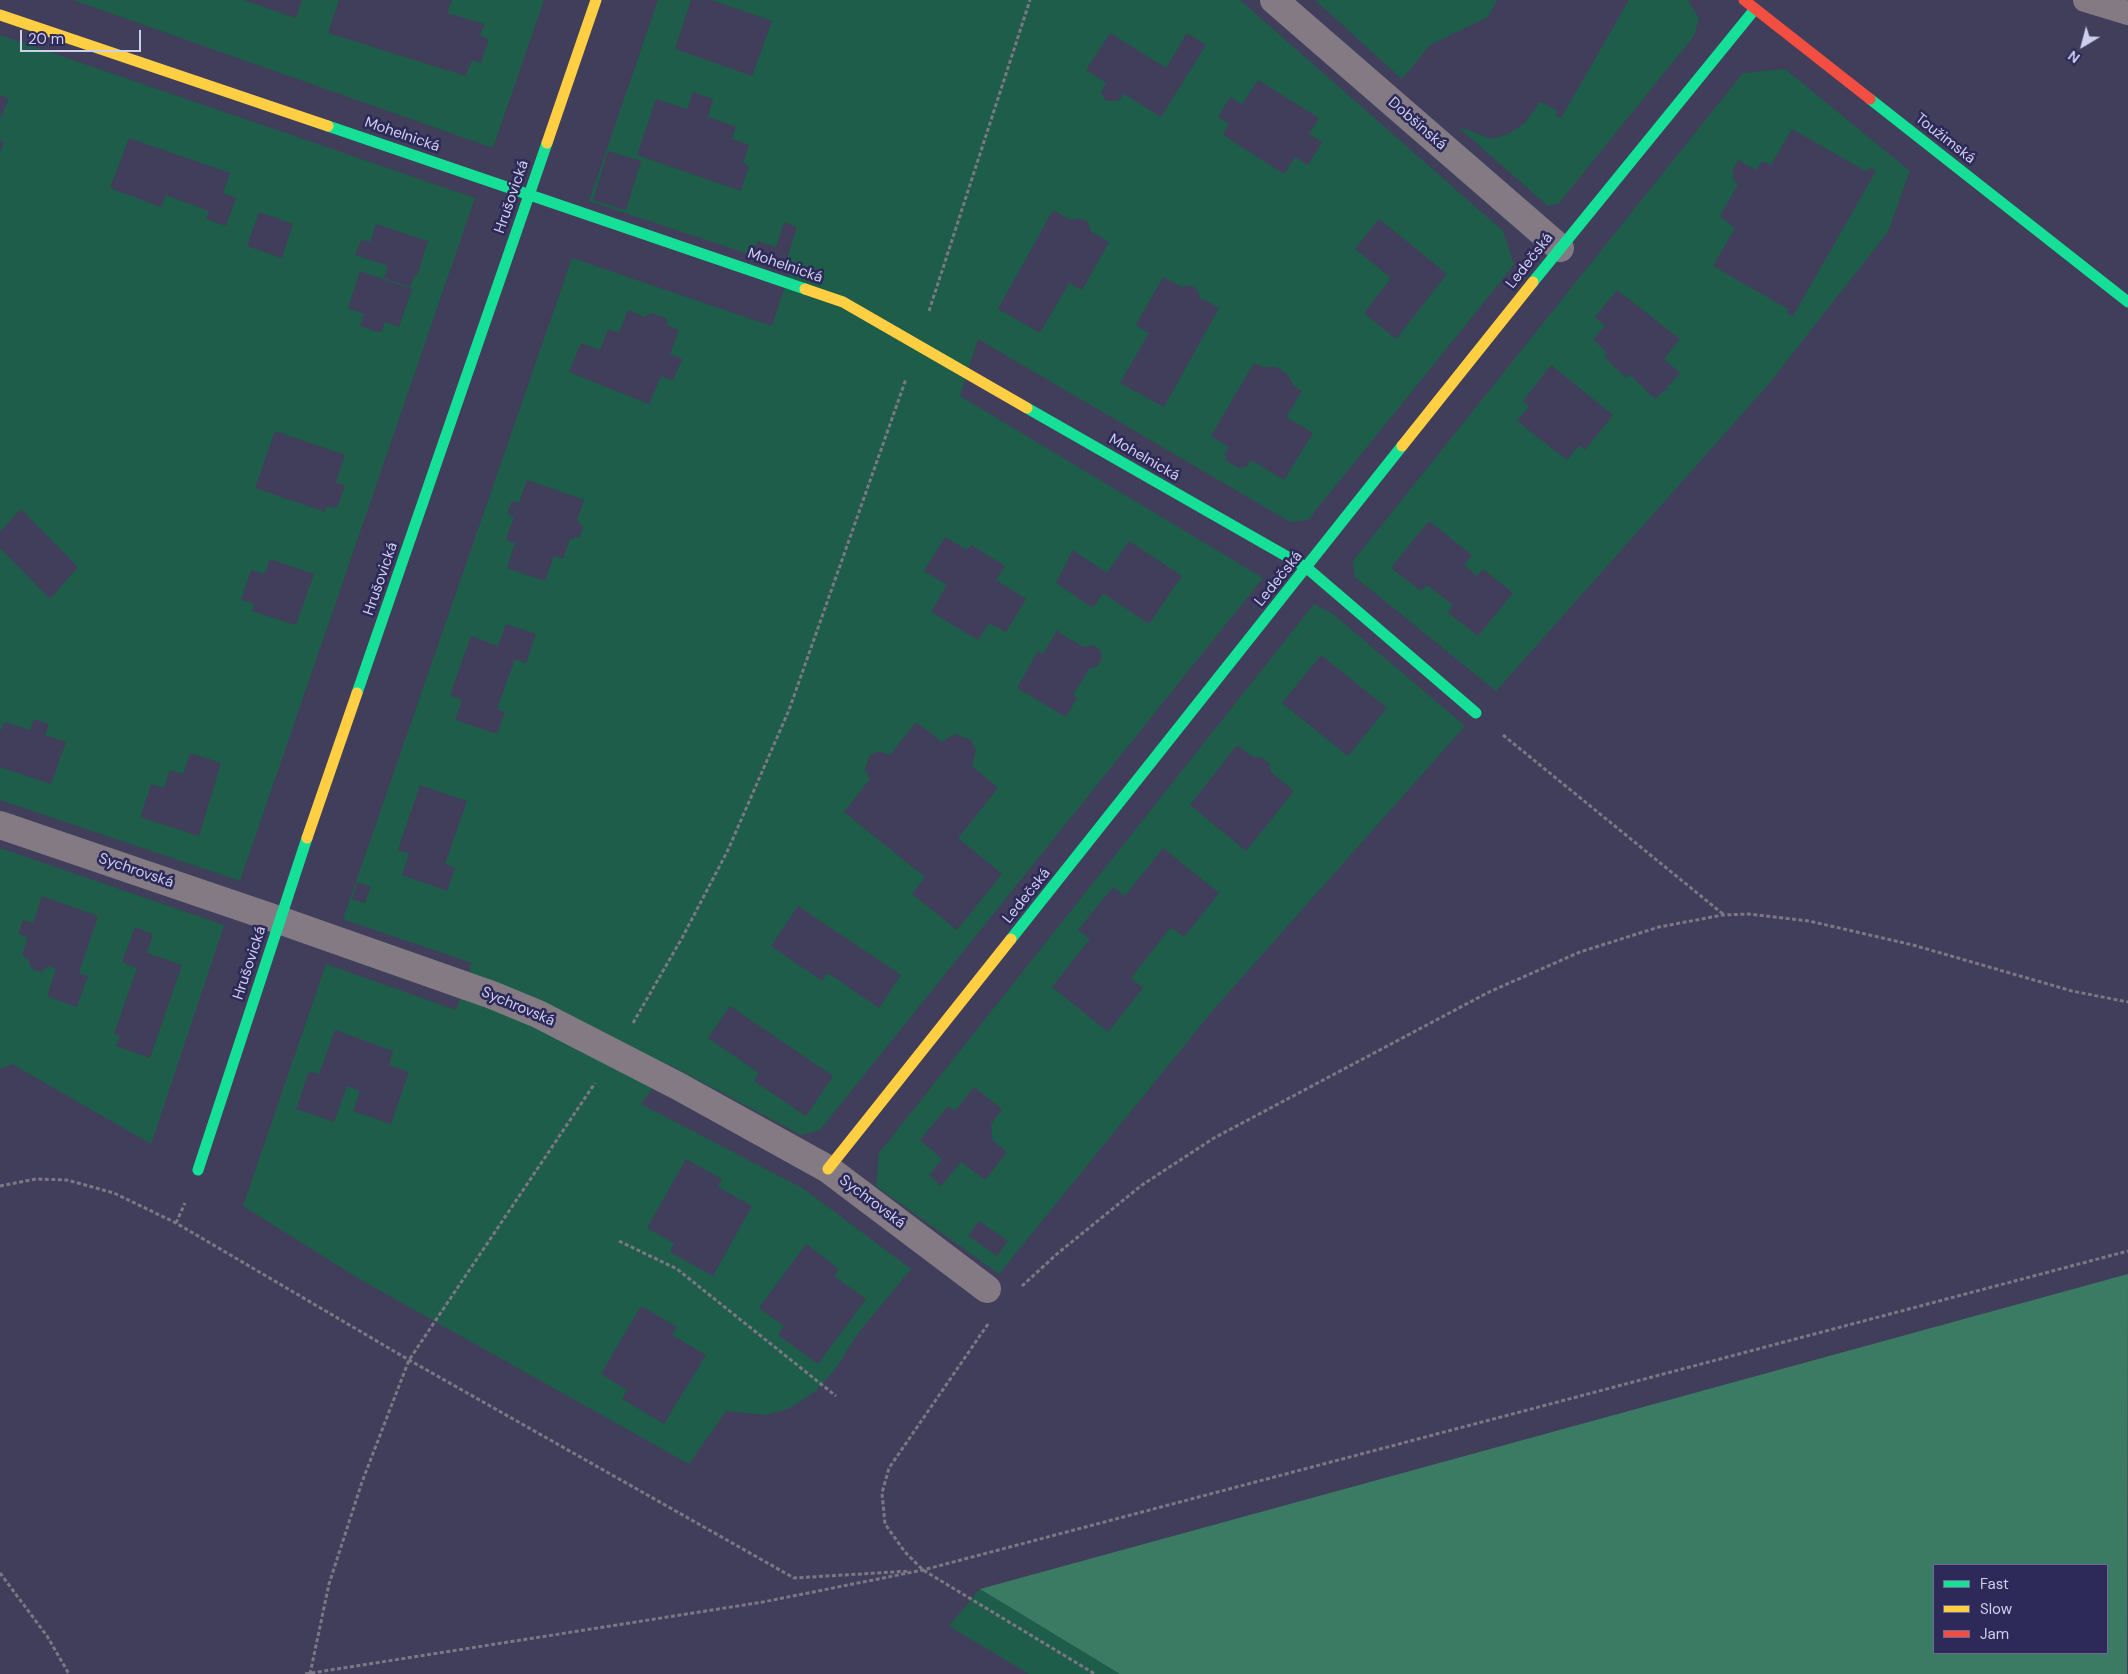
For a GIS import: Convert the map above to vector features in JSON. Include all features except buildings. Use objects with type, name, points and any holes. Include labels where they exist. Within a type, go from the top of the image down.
[{"type":"street","name":"Hrušovická","points":[[198,1170],[279,920],[596,0]]},
{"type":"street","name":"Dobšínská","points":[[1274,0],[1560,248]]},
{"type":"street","name":"Toužimská","points":[[1744,0],[2128,302]]},
{"type":"street","name":"Ledečská","points":[[828,1169],[1560,248],[1755,9]]},
{"type":"street","name":"Mohelnická","points":[[0,15],[843,302],[1307,568],[1476,713]]},
{"type":"street","name":"Sychrovská","points":[[0,824],[279,920],[538,1014],[828,1169],[996,1296]]},
{"type":"lane","points":[[2085,0],[2128,13]]},
{"type":"path","points":[[1030,0],[918,345],[789,710],[728,850],[682,938],[615,1054],[409,1360],[362,1482],[329,1584],[308,1674],[763,1602],[923,1570],[2128,1250]]},
{"type":"path","points":[[1476,713],[1723,915]]},
{"type":"path","points":[[1095,1674],[923,1570],[904,1552],[885,1524],[882,1493],[889,1468],[996,1296],[1058,1253],[1142,1185],[1214,1138],[1489,992],[1580,952],[1659,927],[1723,915],[1749,914],[1809,921],[1912,945],[2072,991],[2128,1002]]},
{"type":"path","points":[[0,1186],[36,1180],[67,1180],[114,1193],[176,1223],[409,1360],[794,1578],[923,1570]]},
{"type":"path","points":[[619,1241],[677,1269],[836,1396]]},
{"type":"path","points":[[0,1573],[47,1636],[69,1674]]},
{"type":"green space","points":[[73,0],[244,0],[296,18],[302,0],[339,0],[328,33],[466,76],[472,60],[481,63],[489,39],[480,36],[484,24],[447,13],[452,0],[544,0],[493,148]]},
{"type":"green space","points":[[658,0],[691,0],[675,49],[752,76],[772,21],[711,0],[1240,0],[1503,231],[1514,265],[1308,520],[1290,522],[978,339],[960,396],[1263,578],[820,1130],[801,1135],[670,1065],[641,1104],[804,1189],[911,1269],[859,1332],[834,1371],[816,1391],[788,1409],[765,1415],[726,1411],[689,1464],[361,1280],[243,1206],[326,964],[456,1010],[472,963],[343,919],[572,258],[772,326],[791,268],[589,201]],"holes":[[[1110,33],[1166,68],[1187,33],[1206,45],[1161,117],[1124,94],[1118,101],[1106,101],[1101,93],[1106,83],[1086,70]],[[1258,80],[1319,118],[1309,134],[1322,142],[1308,165],[1295,157],[1284,174],[1223,135],[1229,124],[1218,117],[1230,97],[1242,104]],[[693,92],[713,99],[708,117],[736,127],[732,139],[749,145],[743,163],[749,166],[741,191],[637,155],[656,99],[687,109]],[[608,151],[641,161],[626,210],[593,200]],[[1053,210],[1071,220],[1080,218],[1088,222],[1091,231],[1109,242],[1082,290],[1069,283],[1040,333],[998,309]],[[1379,219],[1447,274],[1396,339],[1364,313],[1391,278],[1355,249]],[[784,222],[797,227],[785,265],[753,254],[757,241],[776,247]],[[1163,277],[1181,287],[1190,285],[1198,290],[1200,298],[1219,308],[1164,407],[1120,383],[1149,333],[1136,325]],[[628,310],[645,317],[652,313],[666,318],[668,326],[679,330],[670,354],[682,359],[673,381],[661,376],[649,404],[569,372],[581,343],[600,350],[608,329],[619,333]],[[1254,363],[1262,367],[1276,367],[1287,374],[1294,386],[1302,391],[1286,417],[1313,433],[1284,480],[1251,460],[1246,468],[1243,466],[1241,469],[1225,460],[1227,457],[1224,454],[1229,447],[1211,436]],[[527,480],[584,500],[577,520],[583,527],[580,537],[570,539],[563,559],[554,556],[545,581],[507,568],[515,543],[506,540],[514,516],[507,514],[512,501],[519,503]],[[945,537],[967,550],[971,545],[1005,566],[996,580],[1026,599],[1006,632],[989,623],[978,640],[931,612],[947,585],[924,571]],[[1129,541],[1182,576],[1149,624],[1103,593],[1093,608],[1056,583],[1073,550],[1107,573]],[[506,624],[536,634],[526,663],[515,659],[497,709],[505,712],[497,734],[455,720],[462,700],[450,695],[471,636],[498,646]],[[1058,629],[1059,633],[1084,647],[1092,645],[1100,650],[1102,659],[1098,666],[1089,669],[1073,695],[1077,698],[1066,717],[1017,688],[1038,651],[1043,654]],[[916,722],[942,742],[955,734],[971,740],[976,751],[972,766],[998,788],[958,838],[1002,874],[957,930],[912,894],[925,877],[844,812],[870,779],[865,769],[870,755],[879,751],[890,755]],[[420,785],[467,801],[445,864],[455,868],[447,891],[402,875],[409,854],[398,850]],[[357,882],[371,887],[365,903],[352,899]],[[798,906],[901,975],[879,1008],[828,973],[822,981],[771,946]],[[730,1006],[833,1076],[806,1116],[754,1081],[759,1073],[708,1038]],[[335,1030],[393,1051],[389,1065],[409,1072],[391,1124],[353,1111],[360,1091],[347,1086],[334,1122],[296,1109],[309,1071],[319,1074]],[[686,1159],[722,1179],[718,1187],[752,1206],[713,1276],[670,1252],[674,1243],[647,1228]],[[806,1244],[839,1269],[834,1276],[866,1299],[818,1364],[778,1335],[784,1326],[759,1308]],[[641,1306],[677,1327],[672,1335],[706,1355],[664,1424],[622,1399],[627,1390],[601,1374]]]},
{"type":"green space","points":[[1315,0],[1497,0],[1488,17],[1430,45],[1402,79]]},
{"type":"green space","points":[[1629,0],[1688,0],[1699,18],[1694,36],[1559,203],[1548,206],[1457,126],[1492,139],[1508,134],[1525,123],[1540,102],[1558,111],[1555,115],[1561,118]]},
{"type":"green space","points":[[0,35],[475,198],[240,881],[0,800],[0,767],[51,784],[66,742],[45,735],[49,724],[34,719],[30,730],[4,722],[0,732],[0,548],[50,599],[78,567],[21,509],[0,532],[0,152],[4,143],[0,140],[0,119],[9,99],[0,95]],"holes":[[[129,138],[230,173],[223,193],[236,198],[226,226],[206,219],[209,211],[166,195],[161,207],[110,188]],[[259,212],[293,224],[282,258],[247,246]],[[376,224],[428,241],[417,276],[414,276],[410,287],[384,278],[388,266],[355,255],[361,240],[370,242]],[[360,271],[412,289],[399,327],[385,322],[381,333],[360,326],[364,314],[348,308]],[[275,431],[345,455],[336,482],[345,486],[337,508],[327,506],[325,512],[255,488]],[[270,559],[314,574],[296,625],[252,611],[254,604],[241,600],[251,570],[265,574]],[[190,753],[221,763],[199,836],[140,817],[151,784],[164,788],[170,770],[183,774]]]},
{"type":"green space","points":[[1785,69],[1910,171],[1888,232],[1767,386],[1496,691],[1355,577],[1353,561],[1743,73]],"holes":[[[1792,129],[1867,172],[1870,167],[1876,171],[1793,316],[1787,313],[1788,309],[1713,266],[1735,228],[1720,216],[1738,184],[1734,181],[1732,172],[1738,160],[1756,170],[1762,161],[1771,165]],[[1617,290],[1680,339],[1664,359],[1680,373],[1667,387],[1669,391],[1666,389],[1655,399],[1629,374],[1626,378],[1604,357],[1607,353],[1593,339],[1605,326],[1595,317]],[[1551,365],[1613,415],[1585,450],[1579,445],[1567,460],[1517,421],[1529,406],[1523,401]],[[1429,521],[1472,555],[1464,565],[1477,576],[1483,569],[1513,593],[1478,636],[1448,613],[1453,605],[1427,585],[1421,591],[1391,568]]]},
{"type":"green space","points":[[1314,604],[1333,614],[1465,726],[1214,1009],[999,1274],[876,1186],[879,1153]],"holes":[[[1321,655],[1387,708],[1348,756],[1282,703]],[[1237,745],[1253,757],[1261,757],[1270,764],[1271,772],[1294,791],[1246,851],[1190,805]],[[1163,848],[1219,893],[1184,937],[1171,927],[1131,978],[1143,988],[1108,1032],[1052,987],[1090,939],[1078,930],[1113,887],[1125,896]],[[974,1087],[1002,1109],[991,1124],[993,1141],[1007,1152],[985,1180],[961,1162],[941,1186],[929,1175],[942,1159],[920,1140],[948,1106],[955,1111]],[[979,1221],[1008,1241],[997,1256],[968,1236]]]},
{"type":"green space","points":[[0,848],[224,925],[151,1144],[12,1064],[0,1069]],"holes":[[[42,896],[98,916],[79,973],[88,976],[77,1007],[47,996],[56,969],[48,966],[42,972],[34,970],[29,965],[29,959],[22,956],[28,937],[18,934],[23,920],[33,923]],[[135,927],[153,934],[147,953],[182,965],[150,1058],[116,1046],[120,1036],[114,1034],[137,968],[122,962]]]},
{"type":"green space","points":[[2128,1274],[2127,1674],[1120,1674],[980,1589]]},
{"type":"green space","points":[[980,1589],[1120,1674],[1029,1674],[949,1626]]},
{"type":"traffic: fast","points":[[1533,282],[1755,9]]},
{"type":"traffic: fast","points":[[1870,99],[2128,302]]},
{"type":"traffic: fast","points":[[328,126],[805,289]]},
{"type":"traffic: fast","points":[[357,693],[547,143]]},
{"type":"traffic: fast","points":[[1027,408],[1307,568],[1476,713]]},
{"type":"traffic: fast","points":[[1011,939],[1402,446]]},
{"type":"traffic: fast","points":[[198,1170],[307,838]]},
{"type":"traffic: slow","points":[[547,143],[596,0]]},
{"type":"traffic: slow","points":[[0,15],[328,126]]},
{"type":"traffic: slow","points":[[1402,446],[1533,282]]},
{"type":"traffic: slow","points":[[805,289],[843,302],[1027,408]]},
{"type":"traffic: slow","points":[[307,838],[357,693]]},
{"type":"traffic: slow","points":[[828,1169],[1011,939]]},
{"type":"traffic: jam","points":[[1744,0],[1870,99]]}]
